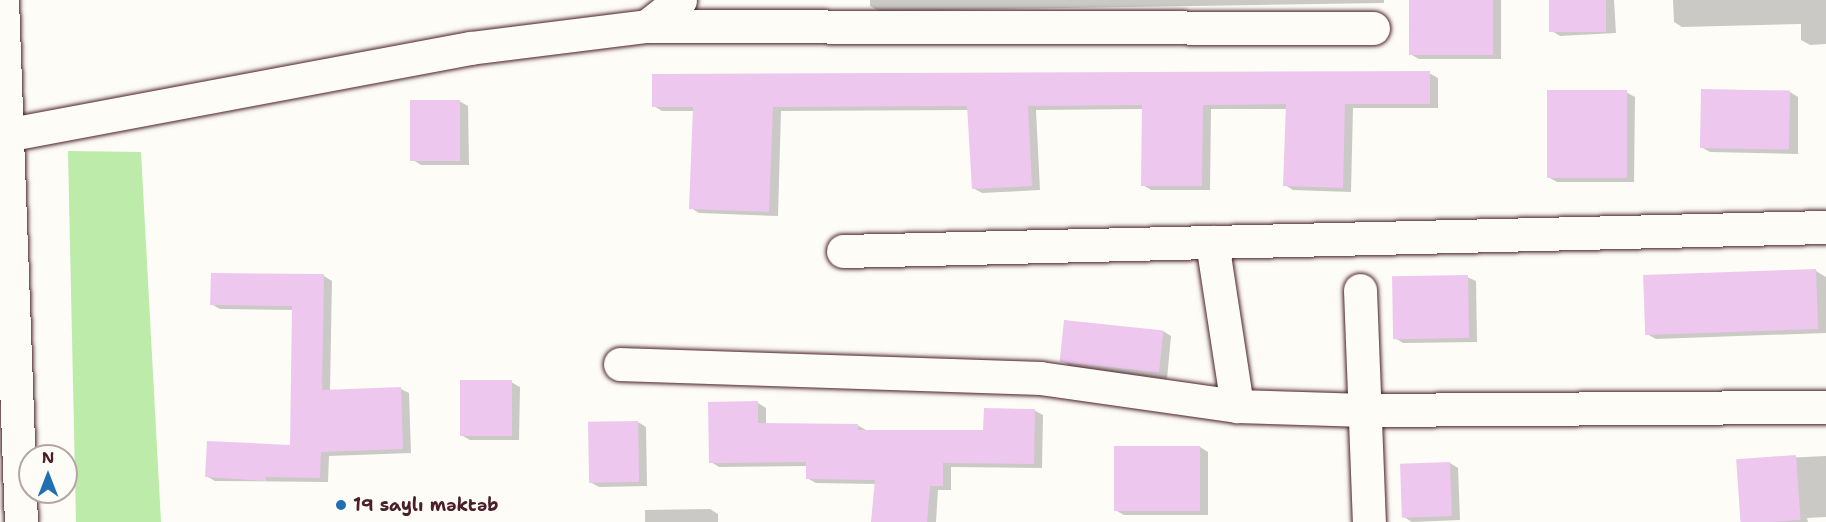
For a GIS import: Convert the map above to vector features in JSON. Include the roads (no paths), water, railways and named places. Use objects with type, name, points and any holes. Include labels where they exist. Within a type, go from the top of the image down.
[{"type":"street","points":[[2,0],[6,298],[21,522]]},
{"type":"street","points":[[647,26],[680,0]]},
{"type":"street","points":[[3,136],[470,48],[647,26],[1373,28]]},
{"type":"street","points":[[843,251],[1826,227]]},
{"type":"street","points":[[1212,242],[1237,405]]},
{"type":"street","points":[[1360,290],[1369,522]]},
{"type":"street","points":[[620,364],[1040,378],[1237,405],[1365,410],[1826,407]]},
{"type":"place","name":"19 saylı məktəb","points":[[341,505]]}]
